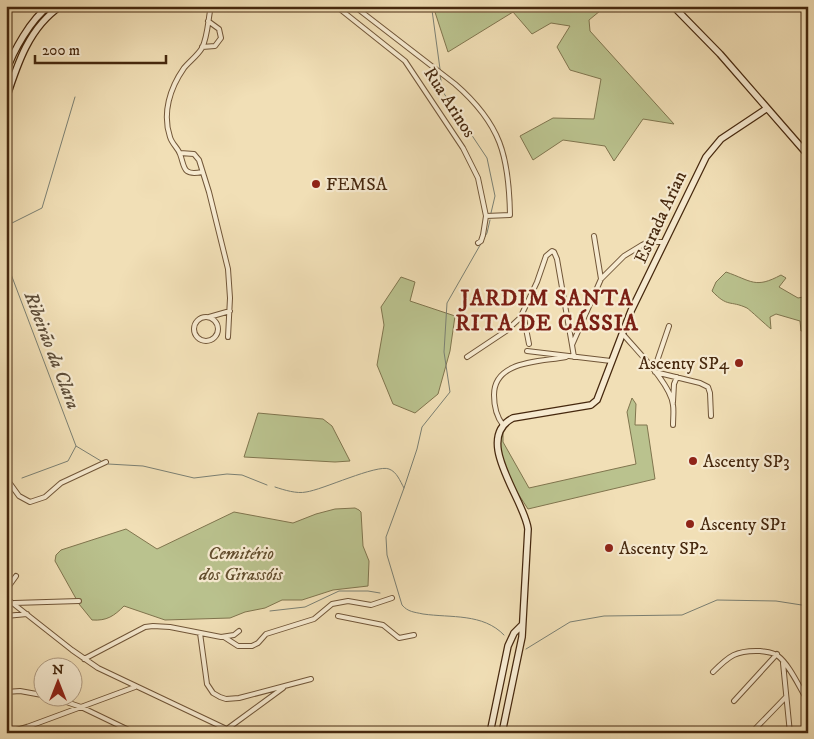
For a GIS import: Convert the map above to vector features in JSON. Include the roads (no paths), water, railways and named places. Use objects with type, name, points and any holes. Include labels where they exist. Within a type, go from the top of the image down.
[{"type":"street","points":[[6,72],[17,48],[28,31],[36,19],[49,6]]},
{"type":"street","points":[[6,99],[25,48],[44,21],[61,6]]},
{"type":"street","points":[[202,172],[189,172],[184,168],[180,152],[171,140],[168,132],[167,113],[168,103],[180,76],[202,47],[211,6]]},
{"type":"street","name":"Rua Arinos","points":[[336,6],[393,49],[413,70],[474,166],[482,191],[486,216],[483,235],[478,243]]},
{"type":"street","name":"Rua Arinos","points":[[354,6],[455,84],[469,96],[487,117],[500,142],[505,158],[510,192],[510,215],[486,216]]},
{"type":"street","points":[[673,6],[720,54],[808,155]]},
{"type":"street","points":[[202,47],[215,46],[221,34],[219,29],[208,22]]},
{"type":"street","name":"Estrada Arian","points":[[503,425],[513,418],[594,403],[599,396],[622,333],[640,292],[698,171],[712,148],[721,139],[766,109]]},
{"type":"street","points":[[180,152],[194,154],[199,160],[209,192],[228,269],[230,311],[228,337]]},
{"type":"street","points":[[594,236],[601,279]]},
{"type":"street","points":[[572,345],[601,279],[614,265],[634,250],[648,242],[665,242]]},
{"type":"street","points":[[467,357],[506,331],[523,313],[548,253],[552,251],[557,259],[574,357]]},
{"type":"street","points":[[209,317],[216,322],[218,330],[217,334],[211,339],[204,340],[197,336],[194,326],[201,318],[230,311]]},
{"type":"street","points":[[523,313],[528,344]]},
{"type":"street","points":[[654,371],[669,326]]},
{"type":"street","points":[[622,333],[654,371],[667,390],[673,405]]},
{"type":"street","points":[[527,351],[611,361]]},
{"type":"street","points":[[502,733],[520,648],[525,603],[527,522],[502,466],[498,451],[499,436],[503,425],[496,411],[494,393],[498,379],[503,373],[518,366],[566,357]]},
{"type":"street","points":[[654,371],[708,387],[711,416]]},
{"type":"street","points":[[673,425],[674,384],[677,377]]},
{"type":"street","points":[[6,478],[19,496],[30,502],[46,497],[61,483],[106,462]]},
{"type":"street","points":[[6,590],[16,576]]},
{"type":"street","points":[[6,598],[98,668],[235,733]]},
{"type":"street","points":[[84,659],[145,627],[160,626],[200,633],[224,638],[238,646],[252,646],[268,633],[314,619],[332,604],[348,601],[371,605],[392,598]]},
{"type":"street","points":[[13,603],[79,601]]},
{"type":"street","points":[[6,616],[26,614]]},
{"type":"street","points":[[338,616],[383,625],[399,638],[414,634]]},
{"type":"street","points":[[490,733],[508,646],[514,633],[522,625]]},
{"type":"street","points":[[224,638],[234,635],[239,631]]},
{"type":"street","points":[[200,633],[206,684],[213,693],[226,699],[311,679]]},
{"type":"street","points":[[508,646],[520,648]]},
{"type":"street","points":[[712,672],[729,657],[737,653],[760,651],[777,654],[783,660],[808,701]]},
{"type":"street","points":[[734,701],[777,654]]},
{"type":"street","points":[[783,660],[790,733]]},
{"type":"street","points":[[227,729],[287,685]]},
{"type":"street","points":[[6,733],[136,687]]},
{"type":"street","points":[[6,692],[20,691],[32,693]]},
{"type":"street","points":[[756,728],[786,697]]},
{"type":"street","points":[[76,706],[135,733]]},
{"type":"street","points":[[27,727],[39,733]]},
{"type":"waterway","points":[[432,10],[440,69]]},
{"type":"waterway","points":[[440,75],[443,92],[487,158],[495,196],[491,213]]},
{"type":"waterway","name":"Ribeirão da Clara","points":[[6,226],[42,208],[75,97]]},
{"type":"waterway","points":[[404,488],[422,427],[450,392],[444,352],[447,303],[487,233],[490,220]]},
{"type":"waterway","name":"Ribeirão da Clara","points":[[6,261],[76,446]]},
{"type":"waterway","name":"Ribeirão da Clara","points":[[22,478],[68,461],[76,446],[101,461]]},
{"type":"waterway","name":"Ribeirão da Clara","points":[[108,464],[143,466],[194,478],[227,474],[242,475],[267,485]]},
{"type":"waterway","name":"Ribeirão da Clara","points":[[275,487],[295,492],[306,492],[373,470],[383,468],[392,470],[404,488],[386,537],[387,555],[402,605],[409,610],[423,614],[477,620],[496,628],[504,635]]},
{"type":"waterway","points":[[270,611],[305,607],[339,591],[380,593]]},
{"type":"waterway","points":[[526,649],[570,622],[604,616],[682,615],[717,600],[776,601],[808,606]]},
{"type":"place","name":"FEMSA","points":[[316,184]]},
{"type":"place","name":"Ascenty SP4","points":[[739,363]]},
{"type":"place","name":"Ascenty SP3","points":[[693,461]]},
{"type":"place","name":"Ascenty SP1","points":[[690,524]]},
{"type":"place","name":"Ascenty SP2","points":[[609,548]]},
{"type":"district","name":"JARDIM SANTA RITA DE CÁSSIA","points":[[547,310]]},
{"type":"park label","name":"Cemitério dos Girassóis","points":[[241,563]]}]
